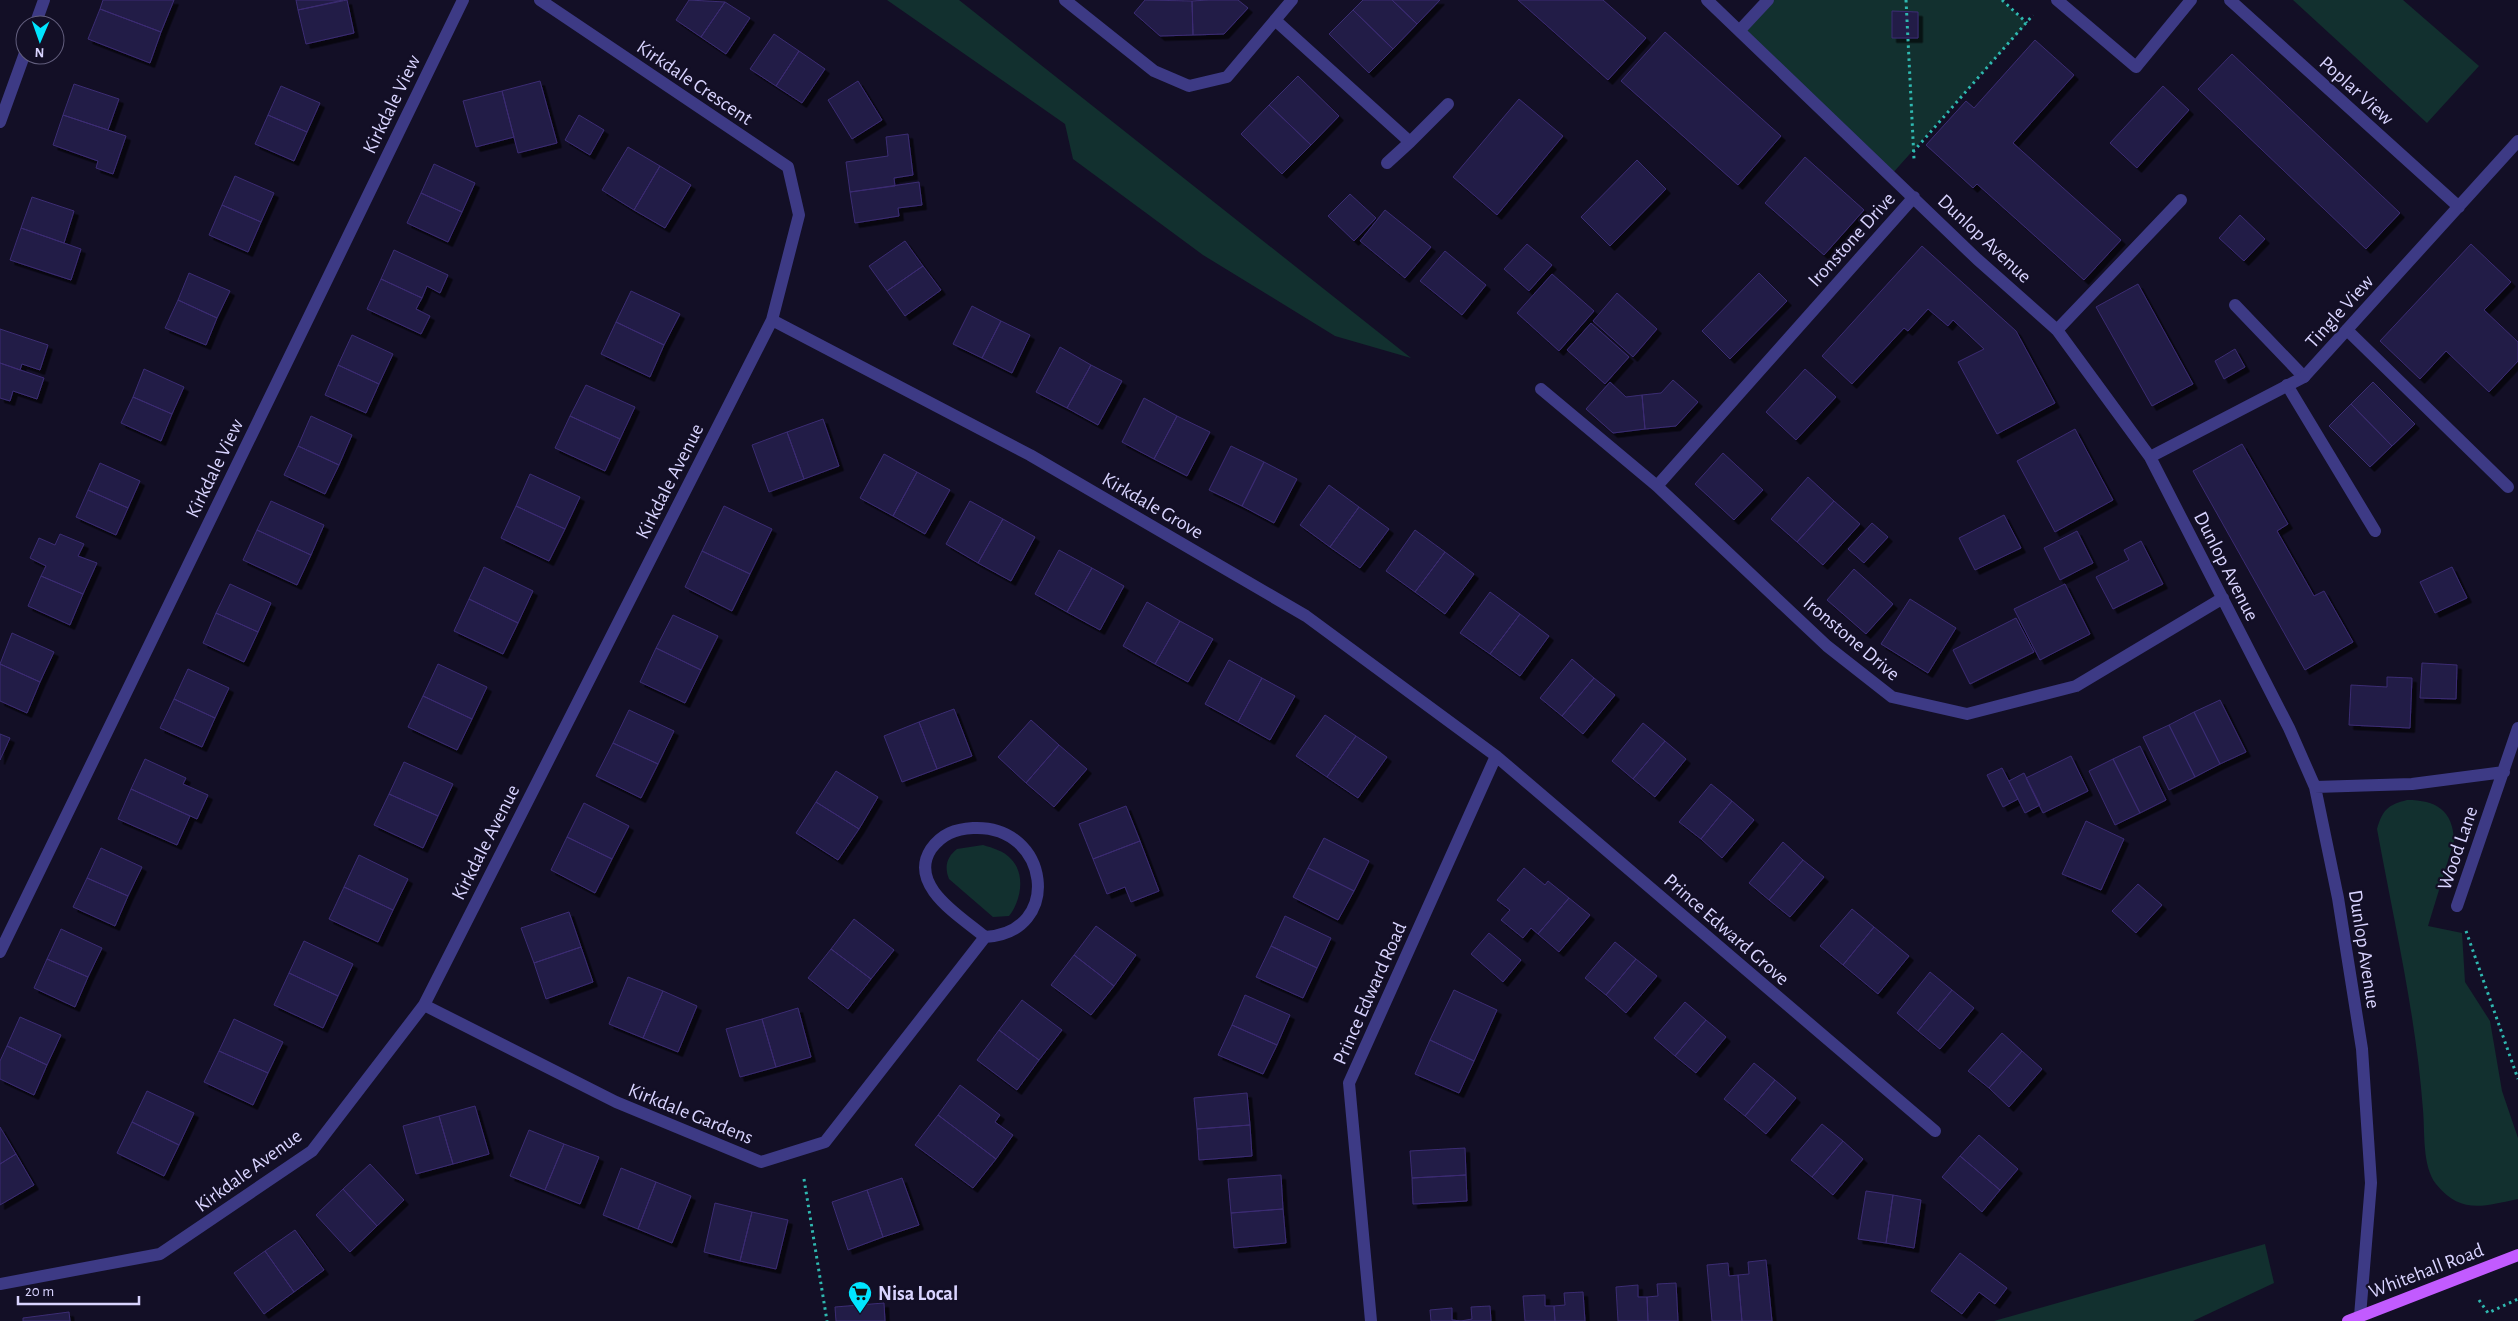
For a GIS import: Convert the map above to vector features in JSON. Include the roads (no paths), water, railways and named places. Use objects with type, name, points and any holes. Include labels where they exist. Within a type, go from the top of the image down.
[{"type":"main road","name":"Whitehall Road","points":[[2348,1321],[2518,1255]]},
{"type":"street","points":[[39,15],[44,0]]},
{"type":"street","name":"Kirkdale View","points":[[0,952],[463,0]]},
{"type":"street","name":"Kirkdale Crescent","points":[[540,0],[788,167],[799,215]]},
{"type":"street","points":[[1065,0],[1154,71],[1189,86],[1227,76],[1292,0]]},
{"type":"street","name":"Dunlop Avenue","points":[[1707,0],[1977,259],[2058,330],[2150,457],[2289,728],[2315,787],[2338,898],[2362,1049],[2371,1183],[2360,1316]]},
{"type":"street","points":[[1740,30],[1768,0]]},
{"type":"street","points":[[2057,0],[2136,67],[2191,0]]},
{"type":"street","name":"Poplar View","points":[[2230,0],[2459,207]]},
{"type":"street","points":[[1275,20],[1410,142]]},
{"type":"street","points":[[0,122],[21,65]]},
{"type":"street","points":[[1387,163],[1448,104]]},
{"type":"street","name":"Tingle View","points":[[2150,457],[2304,377],[2518,141]]},
{"type":"street","name":"Ironstone Drive","points":[[1657,486],[1914,197]]},
{"type":"street","points":[[2058,330],[2181,200]]},
{"type":"street","name":"Kirkdale Avenue","points":[[0,1284],[160,1254],[312,1150],[424,1005],[772,320],[799,215]]},
{"type":"street","points":[[2235,305],[2304,377]]},
{"type":"street","name":"Kirkdale Grove","points":[[772,320],[1030,455],[1306,616],[1496,756]]},
{"type":"street","points":[[2347,330],[2508,487]]},
{"type":"street","points":[[2287,386],[2375,531]]},
{"type":"street","name":"Ironstone Drive","points":[[1541,389],[1657,486],[1827,646],[1892,697],[1967,714],[2076,686],[2223,598]]},
{"type":"street","name":"Wood Lane","points":[[2457,906],[2518,728]]},
{"type":"street","name":"Prince Edward Grove","points":[[1496,756],[1935,1131]]},
{"type":"street","name":"Prince Edward Road","points":[[1371,1321],[1349,1083],[1496,756]]},
{"type":"street","name":"Wood Lane","points":[[2315,787],[2412,784],[2504,772]]},
{"type":"street","points":[[976,828],[994,830],[1012,837],[1026,850],[1035,863],[1038,876],[1037,892],[1034,907],[1026,921],[1000,936],[985,937],[936,894],[928,884],[926,860],[931,850],[949,831],[976,828]]},
{"type":"street","name":"Kirkdale Gardens","points":[[424,1005],[616,1102],[762,1162],[825,1142],[985,937]]},
{"type":"place","name":"Nisa Local","points":[[860,1314]]}]
